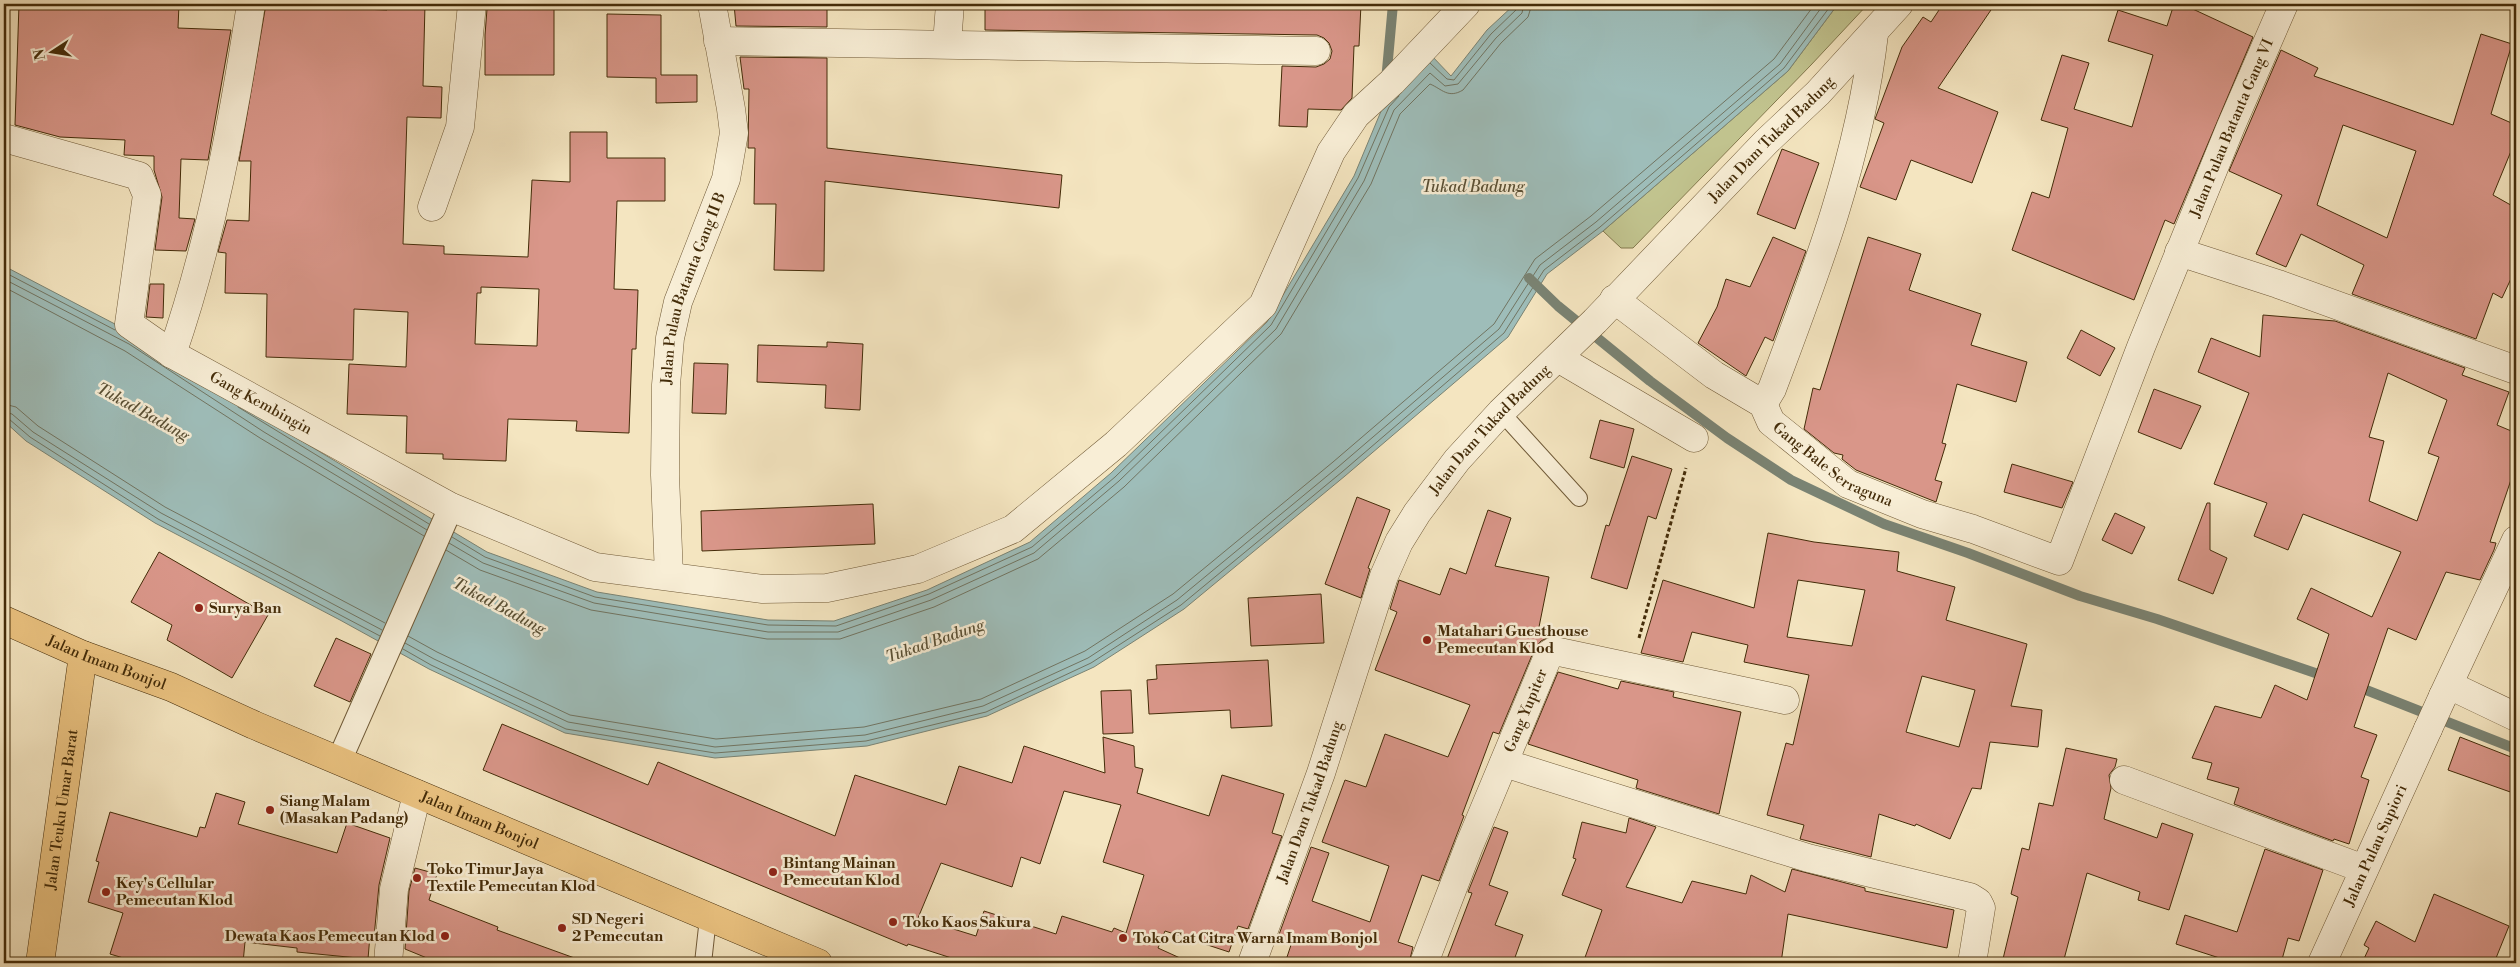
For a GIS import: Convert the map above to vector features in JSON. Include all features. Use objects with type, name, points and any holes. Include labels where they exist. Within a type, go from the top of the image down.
[{"type":"highway","name":"Jalan Imam Bonjol","points":[[4,621],[83,655],[171,687],[339,761],[818,963]]},
{"type":"highway","name":"Jalan Teuku Umar Barat","points":[[40,963],[83,655]]},
{"type":"street","points":[[172,354],[199,268],[239,81],[251,4]]},
{"type":"street","points":[[432,207],[460,127],[472,4]]},
{"type":"street","name":"Jalan Pulau Batanta Gang II B","points":[[669,576],[665,475],[666,386],[670,338],[678,302],[726,179],[734,133],[712,4]]},
{"type":"street","points":[[947,44],[950,4]]},
{"type":"street","name":"Gang Kembingin","points":[[4,138],[139,176],[147,195],[128,324],[172,354],[449,511],[595,567],[762,589],[827,588],[918,569],[1013,529],[1116,444],[1262,304],[1331,152],[1356,115],[1392,82],[1466,4]]},
{"type":"street","name":"Jalan Dam Tukad Badung","points":[[1252,963],[1321,773],[1384,576],[1399,542],[1433,489],[1501,412],[1595,321],[1614,299],[1874,34],[1899,4]]},
{"type":"street","name":"Jalan Pulau Batanta Gang VI","points":[[2059,561],[2179,252],[2284,4]]},
{"type":"street","points":[[1763,404],[1772,389],[1811,286],[1849,165],[1863,108],[1874,34]]},
{"type":"street","points":[[718,41],[1316,50]]},
{"type":"street","points":[[2179,252],[2278,284],[2516,370]]},
{"type":"street","name":"Gang Bale Serraguna","points":[[1614,299],[1714,375],[1763,404],[1771,422],[1852,486],[1922,514],[2059,561]]},
{"type":"street","points":[[1561,354],[1694,438]]},
{"type":"street","points":[[339,761],[449,511]]},
{"type":"street","points":[[2516,540],[2446,691],[2516,717]]},
{"type":"street","name":"Gang Yupiter","points":[[1424,963],[1469,846],[1549,654],[1558,652],[1785,700]]},
{"type":"street","name":"Jalan Pulau Supiori","points":[[2322,963],[2446,691]]},
{"type":"street","points":[[1504,763],[1808,858],[1970,897],[1978,902],[1981,908],[1972,963]]},
{"type":"street","points":[[2124,780],[2364,869]]},
{"type":"street","points":[[388,963],[394,889],[417,794]]},
{"type":"lane","points":[[1501,412],[1579,498]]},
{"type":"lane","points":[[703,963],[708,918]]},
{"type":"path","points":[[1631,667],[1694,438]]},
{"type":"green space","points":[[1838,4],[1868,4],[1633,248],[1621,248],[1603,231],[1788,71]]},
{"type":"water","name":"Tukad Badung","points":[[1515,4],[1838,4],[1788,71],[1603,231],[1547,274],[1508,337],[1345,476],[1184,609],[1094,667],[987,716],[867,746],[715,758],[565,733],[429,669],[155,523],[26,441],[4,421],[4,266],[134,334],[270,422],[487,552],[597,592],[768,620],[834,621],[927,590],[1030,542],[1111,473],[1267,322],[1354,176],[1384,104],[1431,55],[1451,76],[1487,30]]},
{"type":"building","points":[[19,4],[179,4],[178,28],[231,30],[208,160],[181,159],[179,218],[195,219],[186,251],[155,250],[162,197],[154,170],[154,156],[124,155],[125,140],[60,137],[15,125]]},
{"type":"building","points":[[266,4],[311,4],[311,7],[387,10],[387,4],[425,4],[423,86],[442,87],[441,118],[407,117],[403,244],[444,246],[444,254],[528,257],[532,180],[570,182],[570,132],[607,132],[607,158],[665,158],[665,201],[617,201],[614,289],[638,290],[636,349],[632,349],[629,433],[576,431],[577,421],[508,419],[506,461],[443,459],[443,454],[406,453],[407,416],[347,414],[349,364],[406,367],[408,312],[354,309],[353,360],[266,357],[267,294],[225,293],[226,253],[218,252],[227,220],[249,221],[251,161],[239,161]],"holes":[[[481,287],[539,289],[537,346],[475,344],[477,293],[481,293]]]},
{"type":"building","points":[[734,4],[827,4],[827,27],[736,26]]},
{"type":"building","points":[[985,4],[1361,4],[1359,46],[1354,46],[1352,98],[1341,110],[1308,109],[1307,127],[1279,126],[1282,66],[1316,67],[1330,59],[1332,51],[1329,43],[1317,35],[985,30]]},
{"type":"building","points":[[1943,4],[1995,4],[1938,88],[1998,112],[1972,183],[1911,160],[1896,200],[1860,187],[1884,123],[1875,119],[1902,47],[1923,17],[1931,22]]},
{"type":"building","points":[[2174,4],[2182,4],[2253,37],[2174,224],[2165,220],[2134,300],[2012,250],[2032,192],[2049,198],[2068,128],[2041,120],[2062,55],[2089,63],[2074,109],[2132,127],[2153,55],[2108,41],[2118,10],[2167,26]]},
{"type":"building","points":[[487,9],[554,9],[554,75],[485,75]]},
{"type":"building","points":[[607,14],[661,15],[661,75],[697,75],[697,102],[656,103],[656,78],[607,77]]},
{"type":"building","points":[[2481,34],[2512,44],[2491,114],[2516,125],[2516,139],[2493,195],[2516,208],[2516,268],[2502,298],[2493,293],[2476,339],[2352,294],[2364,265],[2301,234],[2286,267],[2256,254],[2282,195],[2229,171],[2281,50],[2318,68],[2314,76],[2453,125]],"holes":[[[2343,125],[2416,151],[2387,238],[2317,205]]]},
{"type":"building","points":[[740,57],[827,58],[827,148],[1062,175],[1059,208],[825,181],[824,271],[774,270],[776,204],[754,204],[755,148],[748,148],[749,89],[744,89]]},
{"type":"building","points":[[1782,149],[1819,163],[1795,229],[1757,214]]},
{"type":"building","points":[[1773,237],[1806,251],[1773,341],[1765,337],[1746,376],[1698,343],[1717,307],[1726,279],[1750,287]]},
{"type":"building","points":[[1868,237],[1921,254],[1909,290],[1981,314],[1971,345],[2027,362],[2016,402],[1957,384],[1942,443],[1946,444],[1935,480],[1942,482],[1936,502],[1856,470],[1842,459],[1843,455],[1834,453],[1804,429],[1813,388],[1820,390]]},
{"type":"building","points":[[150,284],[164,284],[163,318],[146,317]]},
{"type":"building","points":[[2263,315],[2335,321],[2465,368],[2462,375],[2509,392],[2497,425],[2516,433],[2516,465],[2490,542],[2496,543],[2494,550],[2480,580],[2446,572],[2416,640],[2388,628],[2354,727],[2377,735],[2361,777],[2369,780],[2349,844],[2334,839],[2333,841],[2234,804],[2239,788],[2207,779],[2212,763],[2192,758],[2215,706],[2261,718],[2275,685],[2307,700],[2329,634],[2297,619],[2311,588],[2372,617],[2401,552],[2303,514],[2288,550],[2254,536],[2267,503],[2214,484],[2249,393],[2198,372],[2211,338],[2260,357]],"holes":[[[2388,373],[2447,400],[2428,453],[2439,457],[2417,521],[2369,501],[2384,441],[2369,437]]]},
{"type":"building","points":[[2081,330],[2115,348],[2100,376],[2067,358]]},
{"type":"building","points":[[827,342],[863,344],[860,410],[825,408],[826,385],[757,382],[758,345],[827,347]]},
{"type":"building","points":[[694,363],[728,364],[726,414],[692,413]]},
{"type":"building","points":[[2154,389],[2201,406],[2181,449],[2138,432]]},
{"type":"building","points":[[1600,420],[1634,429],[1624,468],[1590,458]]},
{"type":"building","points":[[1632,456],[1672,469],[1656,519],[1648,516],[1627,589],[1591,578],[1606,525],[1609,526]]},
{"type":"building","points":[[2012,464],[2073,482],[2062,508],[2004,492]]},
{"type":"building","points":[[1357,497],[1390,510],[1368,568],[1370,569],[1361,598],[1325,584]]},
{"type":"building","points":[[2207,503],[2210,503],[2210,550],[2227,558],[2213,594],[2178,580]]},
{"type":"building","points":[[873,504],[875,544],[702,551],[701,511]]},
{"type":"building","points":[[1488,510],[1511,518],[1495,566],[1549,577],[1539,627],[1551,633],[1549,637],[1541,641],[1535,648],[1499,734],[1493,732],[1439,881],[1422,875],[1398,942],[1413,947],[1409,963],[1285,963],[1291,945],[1277,940],[1311,847],[1329,853],[1312,901],[1370,922],[1389,866],[1322,842],[1345,780],[1366,787],[1385,734],[1448,757],[1470,705],[1375,670],[1397,612],[1390,609],[1399,580],[1440,595],[1450,568],[1466,574]]},
{"type":"building","points":[[2115,513],[2145,527],[2132,554],[2102,540]]},
{"type":"building","points":[[1768,533],[1814,542],[1899,552],[1897,571],[1955,587],[1946,620],[2027,644],[2011,706],[2042,710],[2038,747],[1990,742],[1981,789],[1972,788],[1950,839],[1916,824],[1915,826],[1879,814],[1871,857],[1800,839],[1804,825],[1767,815],[1786,743],[1793,745],[1809,675],[1744,662],[1748,645],[1692,632],[1683,662],[1641,653],[1663,580],[1754,608]],"holes":[[[1798,580],[1865,590],[1852,646],[1787,637]],[[1922,676],[1975,690],[1959,747],[1906,732]]]},
{"type":"building","name":"Surya Ban","points":[[159,552],[268,615],[232,678],[167,640],[172,625],[131,602]]},
{"type":"building","points":[[1321,594],[1324,643],[1251,646],[1248,598]]},
{"type":"building","points":[[336,638],[371,654],[350,702],[314,686]]},
{"type":"building","points":[[1268,660],[1272,726],[1231,728],[1230,710],[1149,714],[1147,680],[1157,679],[1156,665]]},
{"type":"building","points":[[1558,672],[1618,689],[1621,681],[1674,692],[1673,697],[1741,712],[1719,814],[1636,788],[1638,780],[1528,744]]},
{"type":"building","points":[[1131,690],[1133,733],[1103,734],[1101,691]]},
{"type":"building","points":[[502,724],[648,785],[658,762],[835,836],[855,775],[946,805],[959,766],[1012,783],[1024,746],[1105,773],[1103,737],[1134,746],[1135,767],[1143,769],[1137,793],[1209,816],[1222,775],[1284,794],[1272,833],[1282,836],[1248,929],[1238,926],[1229,952],[1165,931],[1158,948],[1191,963],[967,963],[908,944],[907,946],[483,770]],"holes":[[[1064,791],[1121,805],[1103,862],[1144,875],[1126,933],[1114,928],[1112,932],[1062,916],[1056,934],[984,911],[976,936],[918,918],[941,863],[1012,887],[1021,857],[1040,864]]]},
{"type":"building","points":[[2460,737],[2516,759],[2516,794],[2448,770]]},
{"type":"building","points":[[2066,748],[2117,759],[2115,767],[2109,775],[2111,788],[2104,819],[2157,838],[2162,823],[2193,834],[2169,910],[2138,900],[2140,892],[2087,873],[2063,963],[2002,963],[2018,897],[2011,894],[2022,848],[2029,850],[2039,803],[2053,806]]},
{"type":"building","points":[[216,793],[245,802],[238,824],[337,853],[347,823],[390,838],[379,885],[374,937],[370,935],[368,959],[297,952],[297,948],[245,942],[243,963],[140,963],[110,954],[123,913],[88,902],[99,862],[96,861],[110,812],[197,837],[200,827],[205,828]]},
{"type":"building","points":[[1629,818],[1656,827],[1626,887],[1682,903],[1692,881],[1746,894],[1751,875],[1785,892],[1792,869],[1865,888],[1865,891],[1954,910],[1947,948],[1788,914],[1781,963],[1583,963],[1602,910],[1562,895],[1576,859],[1573,858],[1582,822],[1626,833]]},
{"type":"building","points":[[1494,827],[1508,832],[1489,885],[1508,892],[1495,925],[1523,935],[1513,963],[1441,963],[1443,958],[1447,959],[1472,893],[1468,892]]},
{"type":"building","points":[[2265,849],[2323,870],[2299,941],[2288,938],[2281,963],[2235,963],[2176,944],[2185,915],[2237,932]]},
{"type":"building","name":"Dewata Kaos Pemecutan Klod","points":[[415,868],[437,874],[429,900],[498,927],[497,930],[580,960],[579,963],[439,963],[405,949],[409,891]]},
{"type":"building","points":[[2434,894],[2509,926],[2494,963],[2362,963],[2369,948],[2364,945],[2376,921],[2415,942]]},
{"type":"waterway","points":[[1386,81],[1393,4]]},
{"type":"waterway","points":[[1529,278],[1558,306],[1650,381],[1727,438],[1791,480],[1884,524],[1968,553],[2080,596],[2157,619],[2327,677]]},
{"type":"waterway","points":[[2356,686],[2516,749]]},
{"type":"place","name":"Surya Ban","points":[[199,608]]},
{"type":"place","name":"Matahari Guesthouse Pemecutan Klod","points":[[1427,640]]},
{"type":"place","name":"Siang Malam (Masakan Padang)","points":[[270,810]]},
{"type":"place","name":"Bintang Mainan Pemecutan Klod","points":[[773,872]]},
{"type":"place","name":"Toko Timur Jaya Textile Pemecutan Klod","points":[[417,878]]},
{"type":"place","name":"Key's Cellular Pemecutan Klod","points":[[106,892]]},
{"type":"place","name":"Toko Kaos Sakura","points":[[893,922]]},
{"type":"place","name":"SD Negeri 2 Pemecutan","points":[[562,928]]},
{"type":"place","name":"Dewata Kaos Pemecutan Klod","points":[[445,936]]},
{"type":"place","name":"Toko Cat Citra Warna Imam Bonjol","points":[[1123,938]]}]
